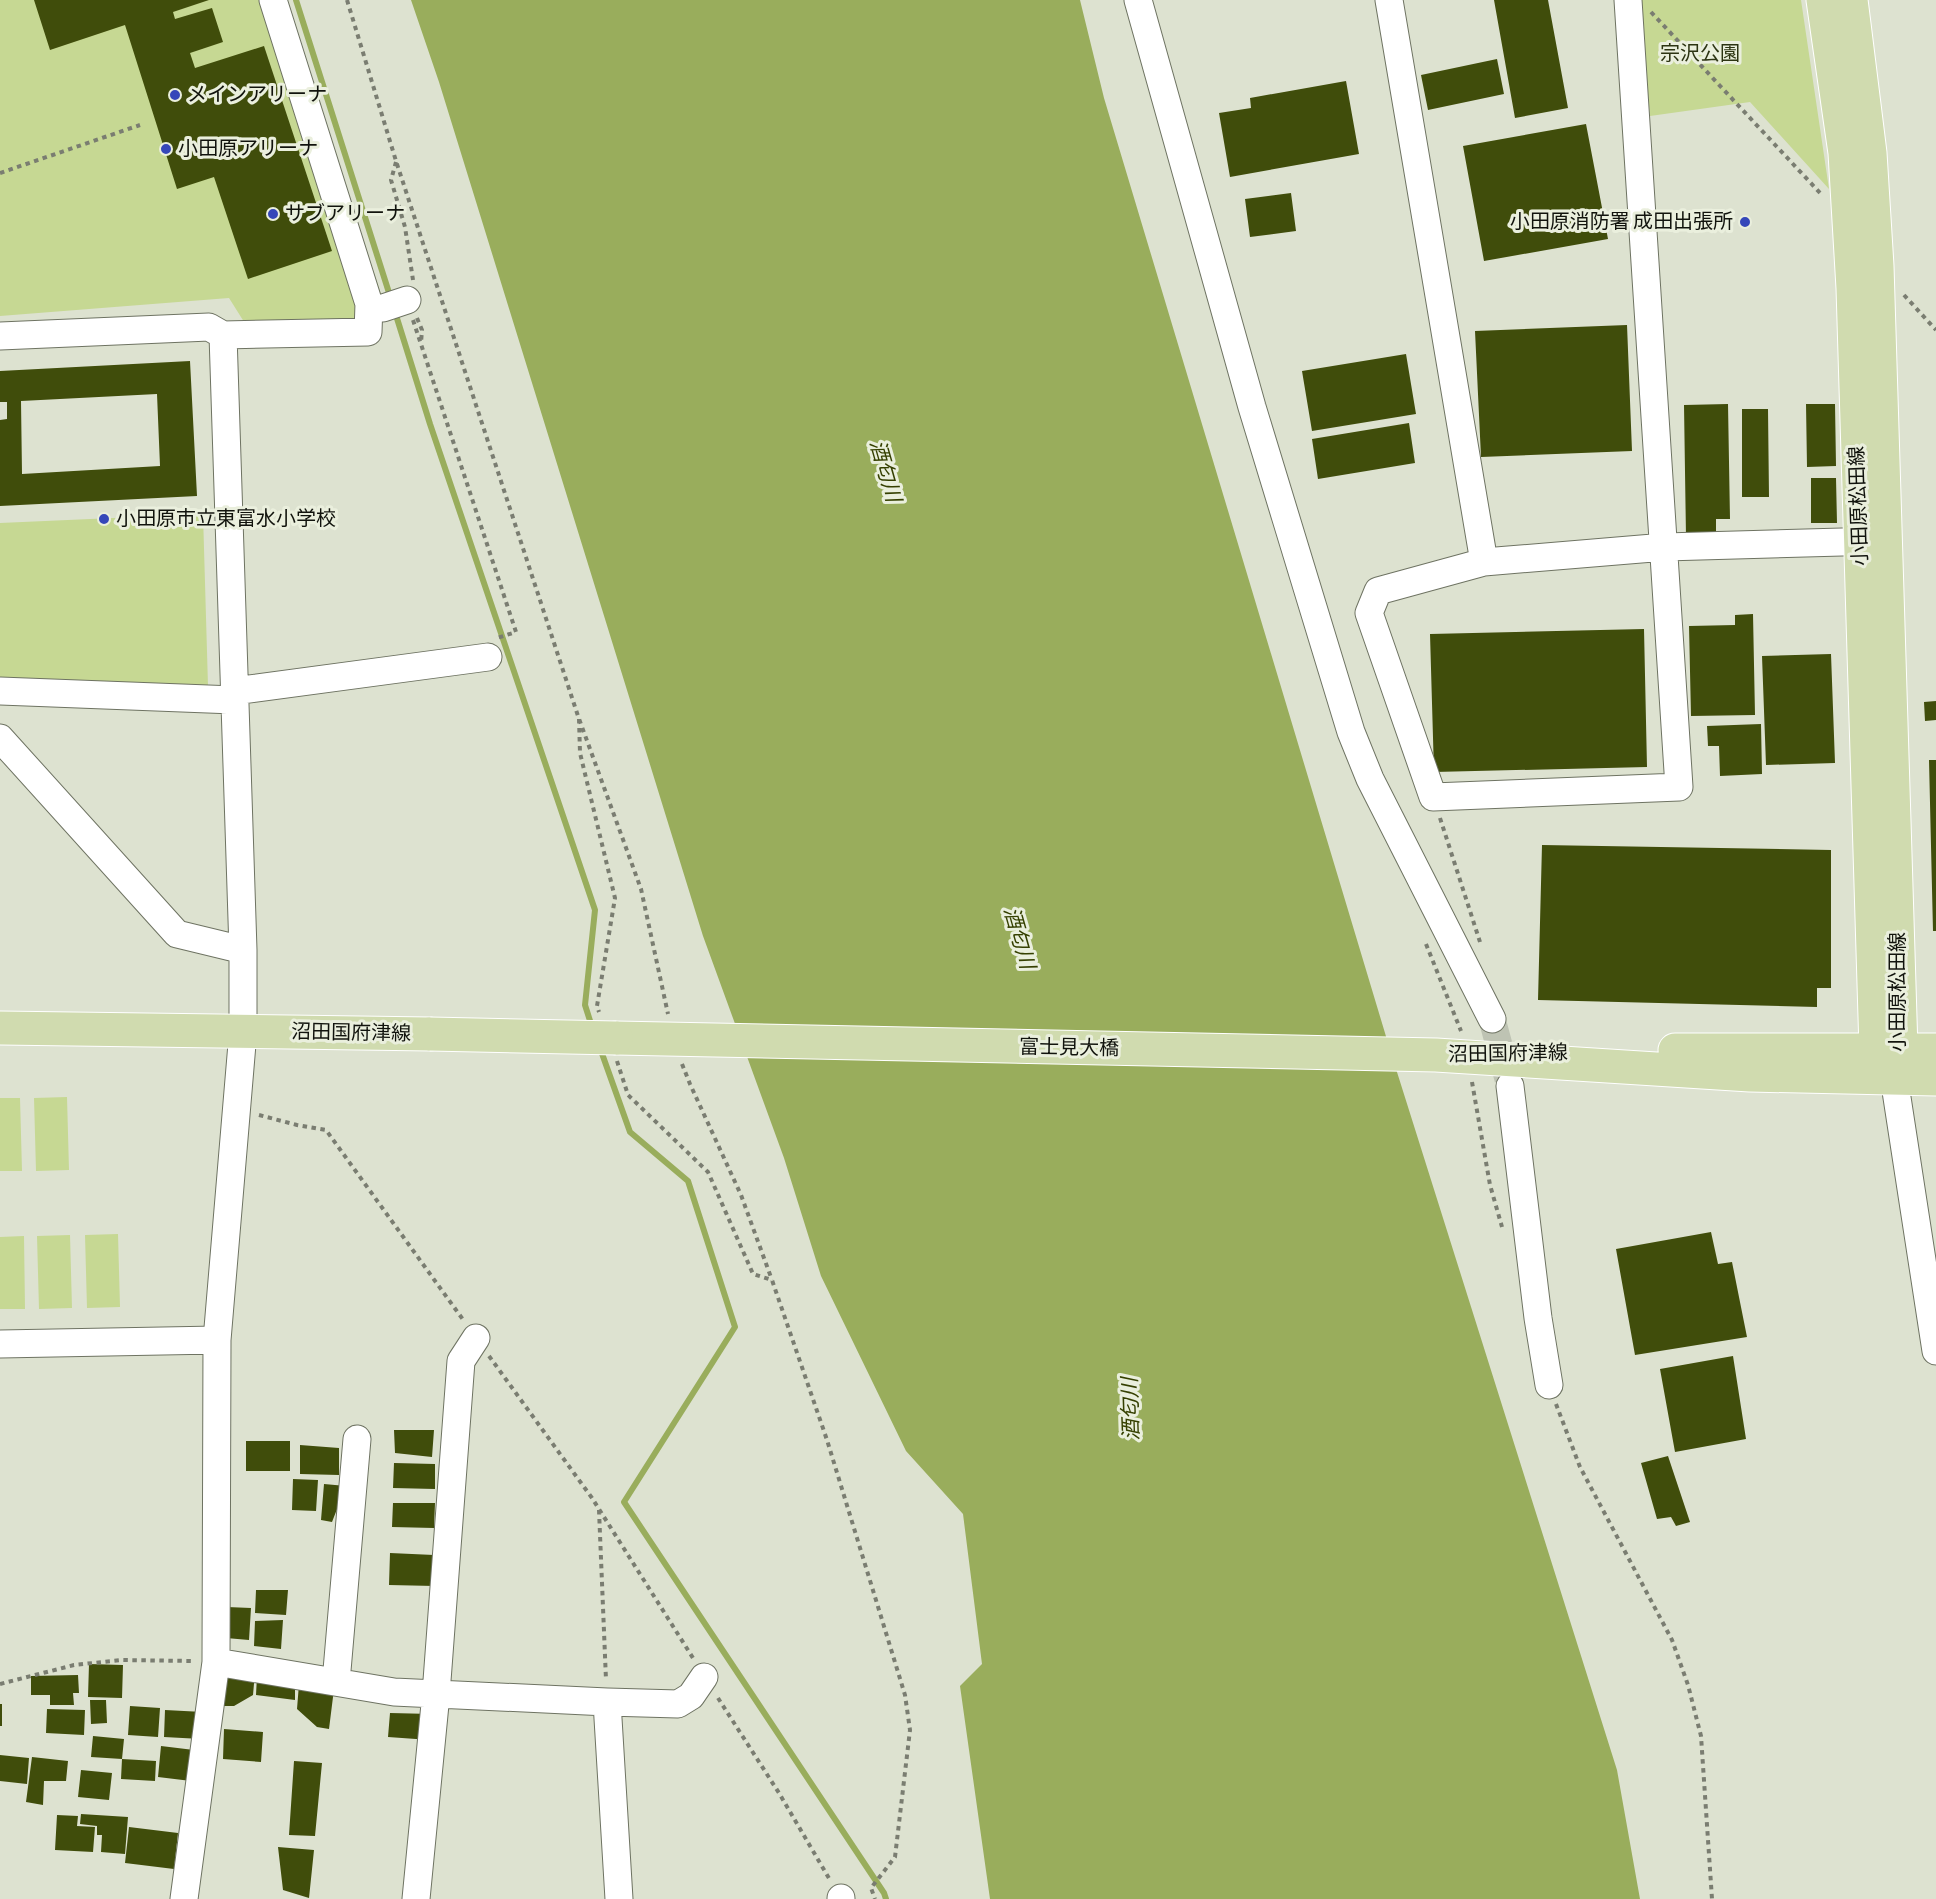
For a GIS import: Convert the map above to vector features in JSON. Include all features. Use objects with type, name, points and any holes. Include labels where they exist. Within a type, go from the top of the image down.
[{"type":"main road","name":"小田原松田線","points":[[1823,0],[1845,153],[1848,223],[1874,541]]},
{"type":"main road","name":"小田原松田線","points":[[1851,0],[1870,153],[1877,266],[1874,541],[1890,1060]]},
{"type":"main road","name":"沼田国府津線","points":[[0,1028],[610,1035],[687,1040]]},
{"type":"main road","name":"富士見大橋","points":[[687,1040],[1452,1056]]},
{"type":"main road","name":"沼田国府津線","points":[[1452,1056],[1750,1075],[1890,1060],[1936,1050]]},
{"type":"main road","name":"沼田国府津線","points":[[1890,1060],[1936,1079]]},
{"type":"street","points":[[0,336],[209,327],[223,335],[368,332],[369,304],[273,0]]},
{"type":"street","points":[[1138,0],[1252,407],[1351,732],[1371,779],[1492,1019]]},
{"type":"street","points":[[1389,0],[1484,562]]},
{"type":"street","points":[[1640,5],[1665,547],[1679,787],[1433,797],[1369,613],[1378,591],[1484,562],[1665,547],[1874,541]]},
{"type":"street","points":[[184,1899],[216,1662],[217,1340],[243,1032],[243,950],[223,335]]},
{"type":"street","points":[[0,691],[234,696],[488,657]]},
{"type":"street","points":[[0,738],[177,934],[243,950]]},
{"type":"street","points":[[1890,1060],[1936,1351]]},
{"type":"street","points":[[1510,1086],[1538,1318],[1549,1384]]},
{"type":"street","points":[[416,1899],[436,1694],[460,1361],[476,1338]]},
{"type":"street","points":[[0,1344],[217,1340]]},
{"type":"street","points":[[336,1682],[357,1439]]},
{"type":"street","points":[[216,1662],[394,1692],[607,1702],[678,1704],[691,1696],[704,1677]]},
{"type":"street","points":[[607,1702],[619,1899]]},
{"type":"path","points":[[347,0],[396,161],[578,716],[641,889],[687,1040],[690,1084],[741,1195],[772,1280],[827,1440],[905,1695],[910,1730],[895,1857],[870,1888],[875,1899]]},
{"type":"path","points":[[1640,5],[1848,223]]},
{"type":"path","points":[[0,173],[140,125]]},
{"type":"path","points":[[396,161],[391,180],[405,227],[416,296],[395,304],[516,632],[512,633]]},
{"type":"path","points":[[1877,266],[1936,330]]},
{"type":"path","points":[[578,716],[580,753],[615,898],[597,1006],[610,1035],[628,1095],[708,1172],[753,1274],[772,1280]]},
{"type":"path","points":[[1433,797],[1483,950]]},
{"type":"path","points":[[1452,1056],[1503,1229]]},
{"type":"path","points":[[238,1110],[326,1130],[599,1509],[779,1793],[841,1899]]},
{"type":"path","points":[[1549,1384],[1580,1467],[1671,1640],[1688,1685],[1701,1736],[1712,1899]]},
{"type":"path","points":[[599,1509],[607,1702]]},
{"type":"path","points":[[0,1684],[84,1664],[122,1660],[216,1662]]},
{"type":"green space","name":"小田原アリーナ","points":[[0,0],[284,0],[383,300],[344,324],[246,325],[229,298],[0,316]]},
{"type":"green space","name":"宗沢公園","points":[[1639,0],[1801,0],[1829,189],[1750,102],[1650,116]]},
{"type":"green space","points":[[203,514],[208,686],[0,679],[0,523]]},
{"type":"green space","points":[[67,1097],[69,1170],[36,1171],[34,1098]]},
{"type":"green space","points":[[0,1098],[20,1098],[22,1171],[0,1171]]},
{"type":"green space","points":[[118,1234],[120,1307],[87,1308],[85,1235]]},
{"type":"green space","points":[[70,1235],[72,1308],[39,1309],[37,1236]]},
{"type":"green space","points":[[24,1236],[25,1309],[0,1309],[0,1237]]},
{"type":"water","name":"酒匂川","points":[[411,0],[1080,0],[1104,98],[1391,1053],[1617,1770],[1640,1899],[990,1899],[960,1686],[982,1664],[963,1514],[906,1451],[821,1276],[784,1158],[703,936],[439,82]]},
{"type":"building","points":[[34,0],[209,0],[173,12],[175,19],[212,8],[223,42],[190,53],[195,68],[264,46],[332,251],[248,279],[214,177],[177,189],[125,25],[50,50]]},
{"type":"building","points":[[1494,0],[1548,0],[1568,108],[1515,118]]},
{"type":"building","points":[[1497,59],[1504,94],[1428,110],[1421,75]]},
{"type":"building","points":[[1346,81],[1359,154],[1230,177],[1219,113],[1251,108],[1250,98]]},
{"type":"building","points":[[1586,124],[1608,239],[1484,261],[1463,146]]},
{"type":"building","points":[[1291,193],[1296,231],[1250,237],[1245,199]]},
{"type":"building","points":[[1627,325],[1632,451],[1481,457],[1475,331]]},
{"type":"building","points":[[1406,354],[1416,414],[1312,431],[1302,371]]},
{"type":"building","points":[[190,361],[197,496],[0,506],[0,420],[7,419],[7,402],[0,402],[0,371]],"holes":[[[157,394],[160,466],[22,474],[21,401]]]},
{"type":"building","points":[[1728,404],[1730,519],[1716,519],[1716,536],[1686,537],[1684,405]]},
{"type":"building","points":[[1806,404],[1835,404],[1836,466],[1807,467]]},
{"type":"building","points":[[1742,409],[1768,409],[1769,497],[1742,497]]},
{"type":"building","points":[[1409,423],[1415,463],[1318,479],[1312,439]]},
{"type":"building","points":[[1811,478],[1836,478],[1837,523],[1811,523]]},
{"type":"building","points":[[1753,614],[1755,715],[1691,716],[1689,626],[1735,625],[1735,615]]},
{"type":"building","points":[[1644,629],[1647,767],[1434,772],[1430,634]]},
{"type":"building","points":[[1831,654],[1835,763],[1766,765],[1762,656]]},
{"type":"building","points":[[1936,701],[1936,720],[1925,721],[1924,702]]},
{"type":"building","points":[[1761,724],[1762,774],[1720,776],[1719,746],[1708,746],[1707,726]]},
{"type":"building","points":[[1929,760],[1936,760],[1936,931],[1933,931]]},
{"type":"building","points":[[1542,845],[1831,850],[1831,988],[1817,988],[1817,1007],[1538,1000]]},
{"type":"building","points":[[1711,1232],[1718,1264],[1732,1262],[1747,1337],[1635,1355],[1616,1249]]},
{"type":"building","points":[[1733,1356],[1746,1439],[1675,1452],[1660,1369]]},
{"type":"building","points":[[394,1430],[434,1430],[432,1457],[395,1453]]},
{"type":"building","points":[[246,1441],[290,1441],[290,1471],[246,1471]]},
{"type":"building","points":[[300,1445],[339,1448],[339,1475],[300,1474]]},
{"type":"building","points":[[1668,1456],[1690,1522],[1676,1526],[1671,1517],[1657,1519],[1641,1463]]},
{"type":"building","points":[[394,1463],[435,1464],[435,1489],[393,1488]]},
{"type":"building","points":[[293,1479],[318,1480],[316,1511],[292,1510]]},
{"type":"building","points":[[324,1484],[346,1486],[332,1522],[321,1520]]},
{"type":"building","points":[[393,1503],[435,1503],[434,1528],[392,1527]]},
{"type":"building","points":[[390,1553],[434,1555],[435,1586],[389,1585]]},
{"type":"building","points":[[256,1590],[288,1590],[286,1615],[255,1613]]},
{"type":"building","points":[[227,1607],[251,1608],[249,1640],[226,1638]]},
{"type":"building","points":[[283,1620],[281,1649],[254,1646],[255,1621]]},
{"type":"building","points":[[89,1664],[123,1665],[122,1698],[88,1697]]},
{"type":"building","points":[[225,1670],[255,1672],[253,1695],[234,1706],[224,1706]]},
{"type":"building","points":[[78,1675],[79,1693],[73,1693],[74,1705],[50,1705],[50,1695],[31,1695],[31,1676]]},
{"type":"building","points":[[257,1676],[295,1679],[295,1700],[256,1695]]},
{"type":"building","points":[[299,1684],[334,1689],[329,1729],[317,1727],[297,1709]]},
{"type":"building","points":[[90,1700],[106,1700],[107,1723],[91,1724]]},
{"type":"building","points":[[0,1704],[2,1704],[2,1726],[0,1726]]},
{"type":"building","points":[[130,1706],[160,1708],[158,1737],[128,1735]]},
{"type":"building","points":[[47,1709],[85,1710],[84,1735],[46,1733]]},
{"type":"building","points":[[165,1710],[203,1712],[201,1739],[164,1737]]},
{"type":"building","points":[[390,1713],[432,1714],[430,1740],[388,1737]]},
{"type":"building","points":[[224,1729],[263,1732],[261,1762],[223,1759]]},
{"type":"building","points":[[93,1736],[124,1739],[122,1759],[91,1757]]},
{"type":"building","points":[[161,1746],[194,1750],[191,1781],[158,1777]]},
{"type":"building","points":[[0,1755],[29,1758],[27,1784],[0,1781]]},
{"type":"building","points":[[32,1757],[68,1761],[66,1781],[44,1781],[43,1805],[26,1802]]},
{"type":"building","points":[[122,1759],[156,1761],[155,1781],[121,1779]]},
{"type":"building","points":[[294,1761],[322,1763],[315,1836],[289,1835]]},
{"type":"building","points":[[81,1770],[112,1773],[109,1800],[78,1797]]},
{"type":"building","points":[[81,1814],[128,1817],[125,1854],[101,1852],[102,1835],[97,1835],[97,1826],[80,1824]]},
{"type":"building","points":[[57,1815],[78,1816],[77,1826],[95,1827],[93,1852],[55,1850]]},
{"type":"building","points":[[129,1827],[178,1833],[174,1869],[125,1863]]},
{"type":"building","points":[[278,1847],[314,1850],[309,1898],[283,1890]]},
{"type":"waterway","points":[[296,0],[391,299]]},
{"type":"waterway","points":[[395,312],[430,424],[595,910],[585,1005],[592,1027]]},
{"type":"waterway","points":[[600,1048],[630,1132],[688,1181],[735,1327],[624,1502],[886,1899]]},
{"type":"tunnel","points":[[1492,1019],[1508,1079]]},
{"type":"place","name":"メインアリーナ","points":[[175,95]]},
{"type":"place","name":"小田原アリーナ","points":[[166,149]]},
{"type":"place","name":"サブアリーナ","points":[[273,214]]},
{"type":"place","name":"小田原消防署 成田出張所","points":[[1745,222]]},
{"type":"place","name":"小田原市立東富水小学校","points":[[104,519]]}]
